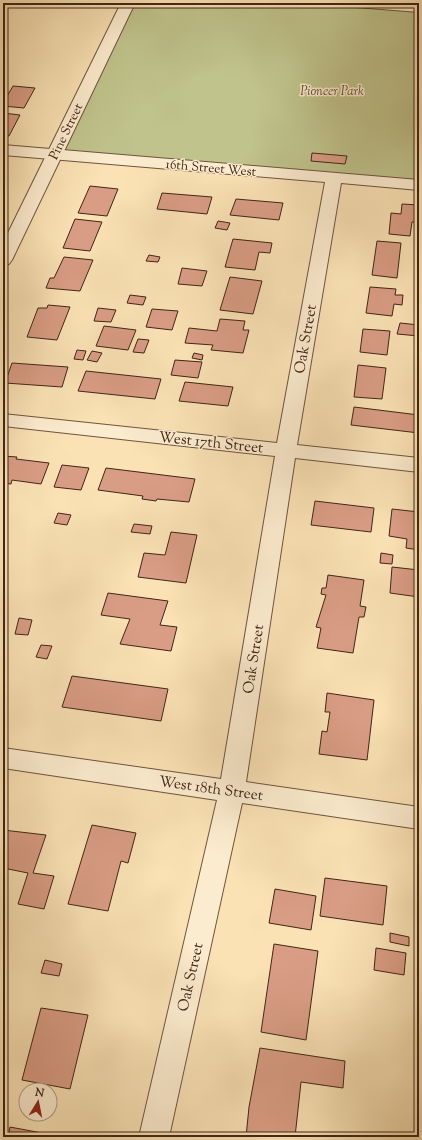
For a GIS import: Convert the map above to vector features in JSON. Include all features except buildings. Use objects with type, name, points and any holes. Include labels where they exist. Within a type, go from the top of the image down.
[{"type":"street","name":"Pine Street","points":[[3,260],[53,154],[128,3]]},
{"type":"street","points":[[356,3],[419,8]]},
{"type":"street","name":"16th Street West","points":[[3,150],[419,185]]},
{"type":"street","name":"Oak Street","points":[[154,1137],[232,791],[286,450],[334,178]]},
{"type":"street","name":"West 17th Street","points":[[3,420],[286,450],[419,466]]},
{"type":"street","name":"West 18th Street","points":[[3,758],[419,818]]},
{"type":"green space","name":"Pioneer Park","points":[[128,3],[356,3],[419,8],[419,185],[53,154]]}]
